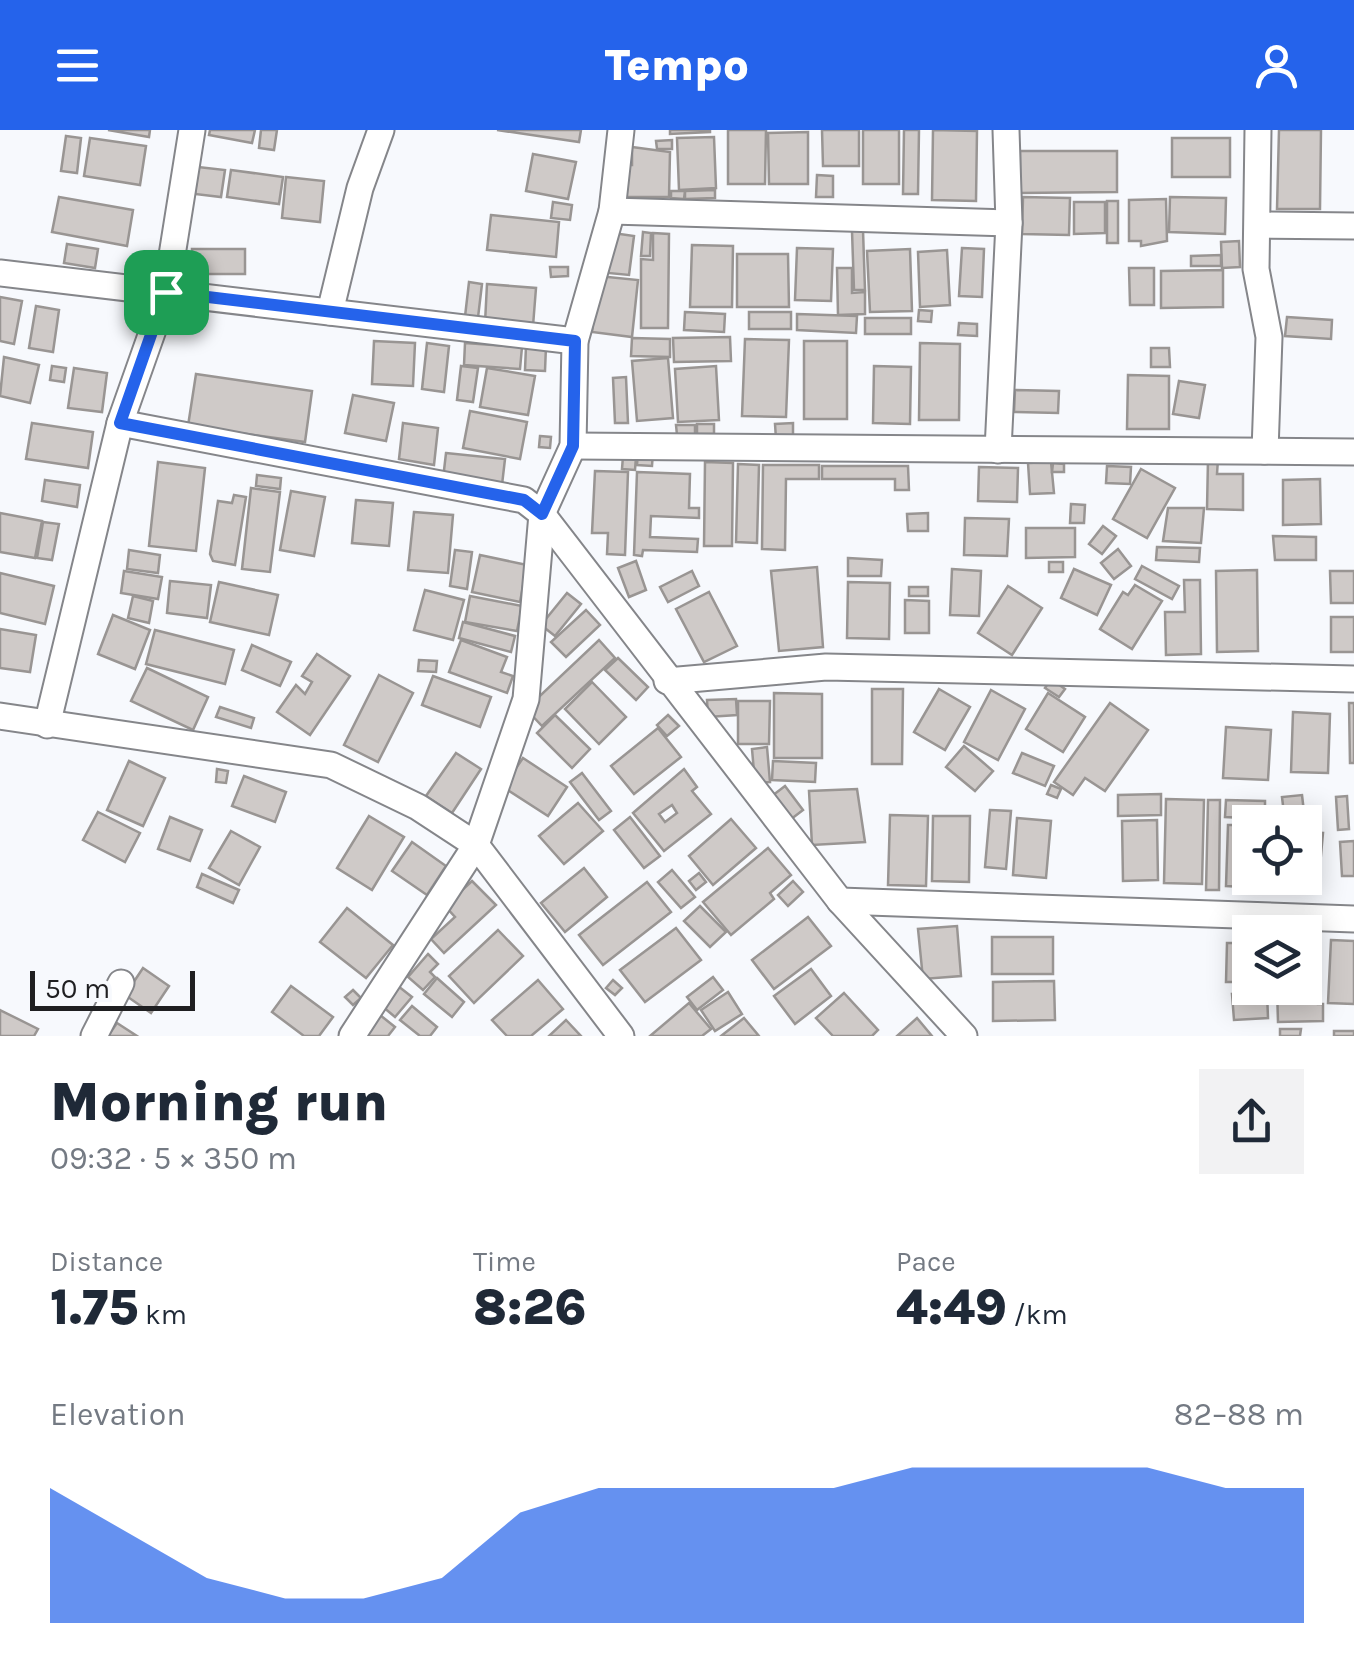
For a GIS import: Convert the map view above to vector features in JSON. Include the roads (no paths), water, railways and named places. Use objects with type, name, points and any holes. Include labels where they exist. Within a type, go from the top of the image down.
[{"type":"street","points":[[47,725],[120,423],[166,292],[192,130]]},
{"type":"street","points":[[330,312],[360,188],[381,130]]},
{"type":"street","points":[[352,1036],[476,845],[526,699],[542,514],[573,446],[575,341],[612,210],[620,130]]},
{"type":"street","points":[[998,450],[1008,224],[1006,130]]},
{"type":"street","points":[[1258,130],[1256,270],[1269,337],[1265,452]]},
{"type":"street","points":[[612,210],[1008,224]]},
{"type":"street","points":[[1258,224],[1354,226]]},
{"type":"street","points":[[0,273],[575,341]]},
{"type":"street","points":[[120,423],[524,500],[542,514],[840,901],[964,1036]]},
{"type":"street","points":[[573,446],[1354,452]]},
{"type":"street","points":[[668,681],[826,667],[1354,679]]},
{"type":"street","points":[[0,716],[331,765],[418,807],[476,845],[622,1036]]},
{"type":"street","points":[[840,901],[1354,919]]},
{"type":"street","points":[[94,1036],[121,984]]}]
